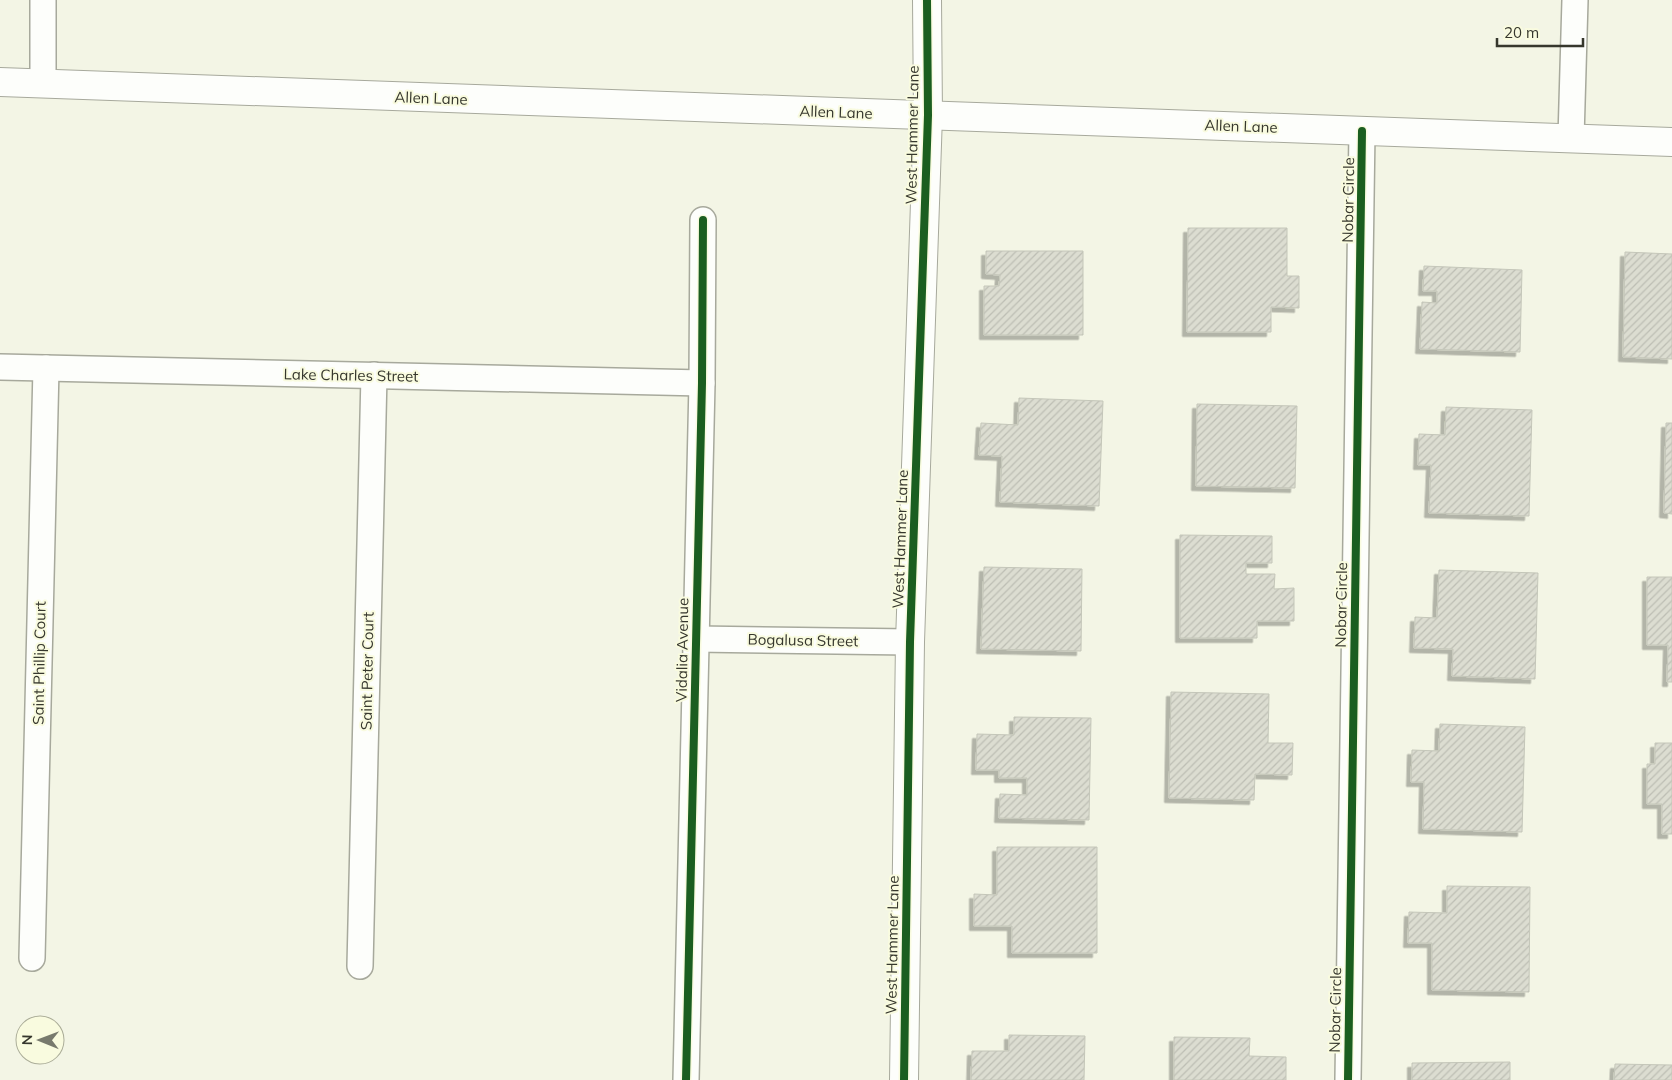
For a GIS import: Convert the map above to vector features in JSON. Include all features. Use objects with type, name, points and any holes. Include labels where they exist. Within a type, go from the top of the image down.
[{"type":"main road","name":"West Hammer Lane","points":[[904,1080],[910,642],[928,115],[927,0]]},
{"type":"main road","name":"Allen Lane","points":[[0,82],[1672,142]]},
{"type":"street","points":[[43,0],[43,84]]},
{"type":"street","points":[[1571,138],[1575,0]]},
{"type":"street","name":"Nobar Circle","points":[[1348,1080],[1362,131]]},
{"type":"street","name":"Vidalia Avenue","points":[[686,1080],[702,383],[703,220]]},
{"type":"street","name":"Lake Charles Street","points":[[0,367],[702,383]]},
{"type":"street","name":"Saint Phillip Court","points":[[32,958],[46,368]]},
{"type":"street","name":"Saint Peter Court","points":[[360,966],[374,375]]},
{"type":"street","name":"Bogalusa Street","points":[[696,638],[910,642]]},
{"type":"building","points":[[1188,228],[1287,228],[1287,276],[1299,276],[1299,308],[1271,307],[1271,332],[1187,332]]},
{"type":"building","points":[[986,251],[1083,251],[1083,335],[984,335],[984,286],[999,286],[1000,275],[986,274]]},
{"type":"building","points":[[1625,252],[1672,254],[1672,359],[1623,357]]},
{"type":"building","points":[[1424,266],[1522,270],[1520,352],[1420,349],[1422,302],[1437,303],[1437,291],[1423,291]]},
{"type":"building","points":[[1019,398],[1103,401],[1099,506],[1000,502],[1002,456],[979,455],[981,423],[1018,425]]},
{"type":"building","points":[[1197,404],[1297,406],[1295,488],[1196,486]]},
{"type":"building","points":[[1446,407],[1532,410],[1529,516],[1429,513],[1431,465],[1418,465],[1419,434],[1445,435]]},
{"type":"building","points":[[1666,423],[1672,423],[1672,514],[1664,513]]},
{"type":"building","points":[[1180,535],[1272,536],[1272,563],[1246,563],[1246,574],[1275,574],[1274,589],[1294,588],[1294,621],[1257,621],[1257,638],[1180,638]]},
{"type":"building","points":[[984,567],[1082,569],[1081,651],[981,649]]},
{"type":"building","points":[[1439,570],[1538,573],[1535,679],[1452,676],[1453,649],[1414,648],[1415,617],[1437,618]]},
{"type":"building","points":[[1647,577],[1672,577],[1672,682],[1667,682],[1668,645],[1647,645]]},
{"type":"building","points":[[1171,692],[1269,694],[1268,743],[1293,743],[1292,775],[1255,774],[1254,800],[1169,798]]},
{"type":"building","points":[[1014,717],[1091,718],[1089,820],[999,818],[1000,794],[1027,795],[1027,778],[999,778],[999,770],[976,770],[977,734],[1014,735]]},
{"type":"building","points":[[1440,724],[1525,727],[1522,832],[1423,829],[1424,782],[1411,782],[1412,750],[1439,751]]},
{"type":"building","points":[[1655,743],[1672,743],[1672,834],[1662,834],[1662,804],[1647,804],[1647,764],[1655,764]]},
{"type":"building","points":[[997,847],[1097,847],[1097,953],[1012,953],[1012,926],[974,926],[974,894],[997,895]]},
{"type":"building","points":[[1447,886],[1530,887],[1529,992],[1432,990],[1432,943],[1408,943],[1409,912],[1447,913]]},
{"type":"building","points":[[1009,1035],[1085,1036],[1084,1080],[971,1080],[972,1051],[1009,1051]]},
{"type":"building","points":[[1174,1037],[1250,1038],[1249,1056],[1286,1057],[1286,1080],[1174,1080]]},
{"type":"building","points":[[1510,1062],[1510,1080],[1412,1080],[1412,1063]]},
{"type":"building","points":[[1615,1064],[1672,1065],[1672,1080],[1614,1080]]},
{"type":"cycle path","points":[[904,1080],[910,642],[928,115],[927,0]]},
{"type":"cycle path","points":[[1348,1080],[1362,131]]},
{"type":"cycle path","points":[[686,1080],[702,383],[703,220]]}]
